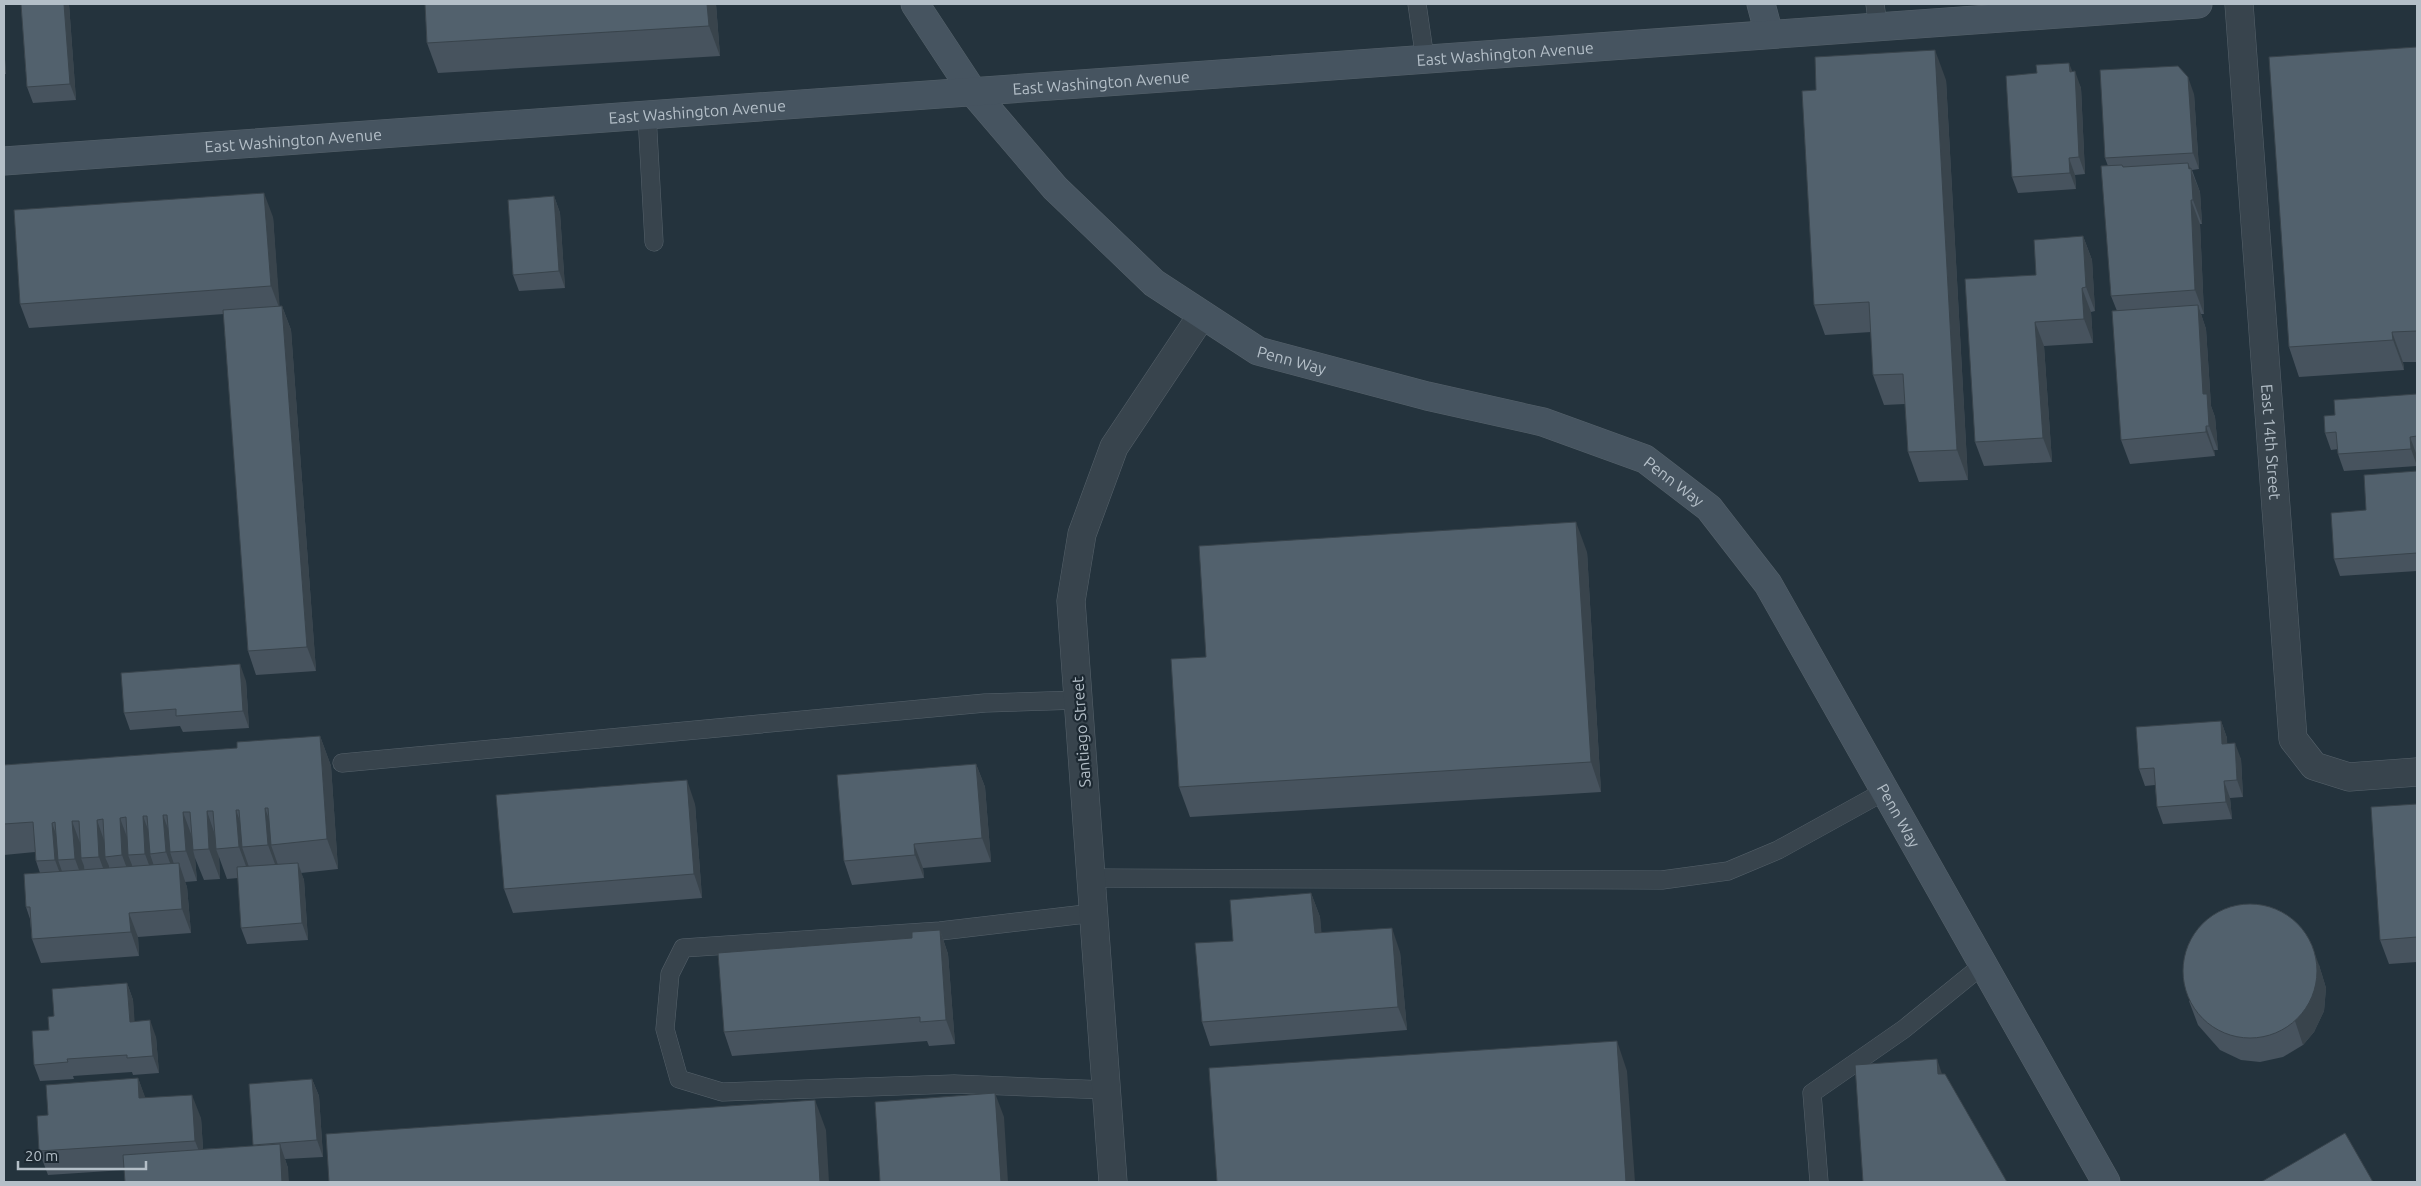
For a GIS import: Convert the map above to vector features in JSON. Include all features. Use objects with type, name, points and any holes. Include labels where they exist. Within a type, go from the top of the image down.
[{"type":"street","name":"Penn Way","points":[[914,4],[973,92],[1055,188],[1154,283],[1202,315],[1258,350],[1427,396],[1544,422],[1645,459],[1709,508],[1768,584],[2106,1182]]},
{"type":"street","points":[[1761,4],[1769,34]]},
{"type":"street","name":"East Washington Avenue","points":[[4,161],[1769,34],[1877,15],[2198,4]]},
{"type":"street","name":"East 14th Street","points":[[2240,4],[2293,739],[2314,766],[2349,777],[2417,772]]},
{"type":"street","name":"Santiago Street","points":[[1113,1182],[1071,601],[1082,534],[1114,447],[1202,315]]},
{"type":"lane","points":[[1417,4],[1425,59]]},
{"type":"lane","points":[[647,115],[654,242]]},
{"type":"lane","points":[[342,763],[985,703],[1078,700]]},
{"type":"lane","points":[[1091,878],[1662,880],[1728,871],[1778,850],[1885,791]]},
{"type":"lane","points":[[1094,913],[940,931],[683,948],[670,974],[665,1029],[679,1078],[722,1092],[954,1084],[1107,1090]]},
{"type":"lane","points":[[1819,1182],[1812,1093],[1904,1029],[1984,964]]},
{"type":"building","points":[[21,4],[64,4],[70,84],[27,87]]},
{"type":"building","points":[[425,4],[707,4],[709,26],[427,43]]},
{"type":"building","points":[[2417,47],[2417,331],[2392,332],[2393,340],[2289,347],[2269,57]]},
{"type":"building","points":[[1935,50],[1957,450],[1908,452],[1903,374],[1873,375],[1869,302],[1814,305],[1802,91],[1816,90],[1815,57]]},
{"type":"building","points":[[2069,63],[2070,72],[2075,71],[2079,157],[2069,158],[2070,173],[2012,177],[2006,76],[2037,73],[2036,65]]},
{"type":"building","points":[[2178,66],[2188,77],[2193,153],[2105,158],[2100,70]]},
{"type":"building","points":[[2188,163],[2189,169],[2191,168],[2193,200],[2191,200],[2195,290],[2111,296],[2101,166],[2122,165],[2123,167]]},
{"type":"building","points":[[264,193],[271,286],[20,304],[14,210]]},
{"type":"building","points":[[554,196],[559,271],[513,275],[508,200]]},
{"type":"building","points":[[2083,236],[2086,287],[2082,288],[2084,319],[2035,322],[2043,438],[1975,442],[1965,279],[2036,275],[2034,240]]},
{"type":"building","points":[[2198,305],[2203,394],[2207,394],[2209,426],[2206,426],[2206,432],[2121,440],[2112,311]]},
{"type":"building","points":[[282,306],[307,647],[248,651],[223,310]]},
{"type":"building","points":[[2417,394],[2417,436],[2410,437],[2411,449],[2338,454],[2336,432],[2325,433],[2324,416],[2335,415],[2334,400]]},
{"type":"building","points":[[2417,471],[2417,553],[2334,559],[2331,513],[2366,510],[2364,475]]},
{"type":"building","points":[[1576,522],[1591,762],[1179,787],[1171,659],[1206,657],[1199,546]]},
{"type":"building","points":[[240,664],[243,711],[176,716],[176,709],[124,713],[121,673]]},
{"type":"building","points":[[2221,721],[2222,744],[2235,743],[2237,780],[2224,781],[2226,802],[2157,807],[2154,768],[2139,769],[2136,727]]},
{"type":"building","points":[[320,736],[327,839],[271,845],[268,808],[265,808],[268,845],[242,847],[239,810],[236,810],[239,847],[216,849],[213,811],[207,811],[209,849],[193,850],[190,812],[183,812],[186,851],[170,852],[167,815],[163,815],[166,852],[150,854],[147,816],[143,816],[145,854],[128,855],[126,817],[120,818],[122,855],[105,857],[103,819],[97,820],[99,857],[81,858],[79,821],[72,821],[75,859],[58,860],[55,822],[52,823],[55,860],[36,861],[33,822],[4,824],[4,765],[237,748],[237,742]]},
{"type":"building","points":[[976,764],[982,838],[914,844],[915,855],[844,861],[837,775]]},
{"type":"building","points":[[687,780],[694,874],[504,889],[496,795]]},
{"type":"building","points":[[2417,804],[2417,937],[2380,940],[2371,807]]},
{"type":"building","points":[[179,863],[182,909],[129,913],[131,932],[32,939],[30,907],[26,907],[24,874]]},
{"type":"building","points":[[298,863],[302,923],[241,928],[237,867]]},
{"type":"building","points":[[1311,893],[1315,933],[1392,928],[1398,1007],[1202,1022],[1195,943],[1233,941],[1230,900]]},
{"type":"building","points":[[2250,904],[2276,909],[2297,924],[2312,945],[2317,971],[2312,997],[2297,1018],[2276,1033],[2250,1038],[2224,1033],[2203,1018],[2188,997],[2183,971],[2188,945],[2203,924],[2224,909]]},
{"type":"building","points":[[940,930],[946,1020],[920,1022],[920,1017],[724,1032],[718,953],[912,938],[912,932]]},
{"type":"building","points":[[127,983],[130,1022],[150,1020],[153,1056],[127,1058],[127,1055],[67,1059],[68,1062],[34,1065],[32,1031],[49,1030],[48,1017],[54,1016],[52,989]]},
{"type":"building","points":[[1617,1041],[1626,1182],[1217,1182],[1209,1068]]},
{"type":"building","points":[[1937,1059],[1938,1074],[1945,1074],[2007,1182],[1863,1182],[1855,1065]]},
{"type":"building","points":[[138,1078],[139,1098],[192,1095],[195,1141],[39,1151],[37,1116],[48,1115],[46,1085]]},
{"type":"building","points":[[312,1079],[317,1140],[253,1145],[249,1084]]},
{"type":"building","points":[[995,1093],[1001,1182],[880,1182],[875,1102]]},
{"type":"building","points":[[815,1100],[820,1182],[329,1182],[326,1134]]},
{"type":"building","points":[[2345,1133],[2373,1182],[2261,1182]]},
{"type":"building","points":[[280,1144],[282,1182],[125,1182],[123,1155]]}]
